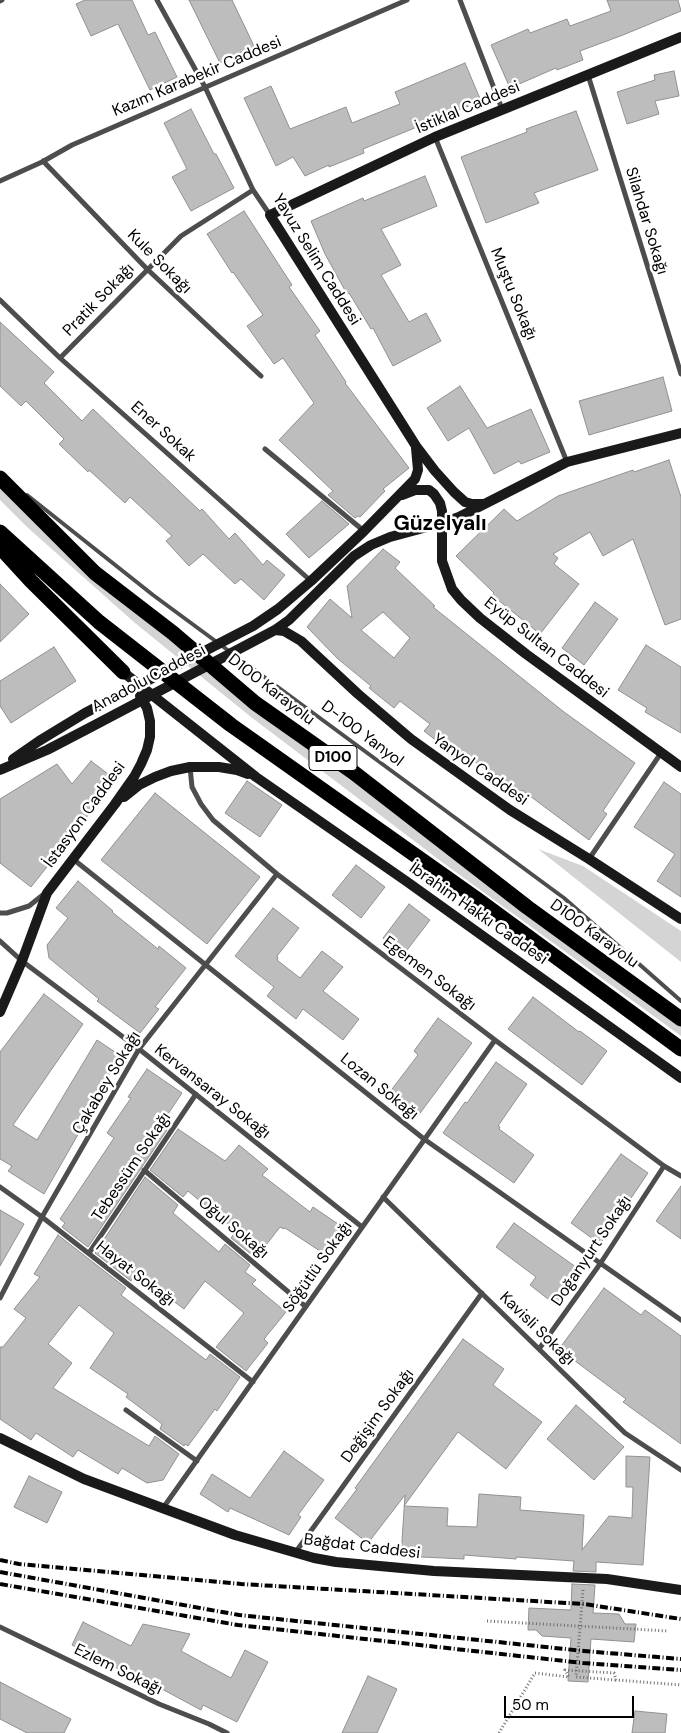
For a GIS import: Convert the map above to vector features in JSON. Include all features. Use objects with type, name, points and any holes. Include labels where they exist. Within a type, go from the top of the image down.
[{"type":"highway","name":"D100 Karayolu","points":[[0,476],[95,572],[173,633],[255,704],[353,772],[527,907],[681,1019]]},
{"type":"highway","name":"D100","points":[[0,532],[99,622],[231,724],[477,899],[681,1049]]},
{"type":"highway","points":[[0,547],[123,672]]},
{"type":"street","name":"Yavuz Selim Caddesi","points":[[157,0],[205,87],[253,190],[416,446],[454,492],[466,502],[485,504]]},
{"type":"street","name":"Kazım Karabekir Caddesi","points":[[0,181],[72,145],[407,0]]},
{"type":"street","points":[[460,0],[502,109]]},
{"type":"street","name":"İstiklal Caddesi","points":[[270,215],[435,137],[681,37]]},
{"type":"street","name":"Silahdar Sokağı","points":[[588,74],[681,374]]},
{"type":"street","name":"Muştu Sokağı","points":[[435,137],[567,462]]},
{"type":"street","name":"Kule Sokağı","points":[[43,161],[147,269],[261,376]]},
{"type":"street","name":"Pratik Sokağı","points":[[60,358],[181,236],[253,190]]},
{"type":"street","name":"Ener Sokak","points":[[0,300],[60,358],[311,581]]},
{"type":"street","name":"Anadolu Caddesi","points":[[0,769],[47,750],[271,632],[289,620],[362,550],[390,537],[442,523],[485,504],[567,462],[681,433]]},
{"type":"street","name":"Anadolu Caddesi","points":[[0,769],[39,741],[96,708],[253,626],[278,609],[364,531],[414,480],[418,470],[416,446]]},
{"type":"street","points":[[265,448],[364,531]]},
{"type":"street","points":[[400,496],[415,490],[429,490],[434,494],[442,511],[439,518],[431,526]]},
{"type":"street","name":"Eyüp Sultan Caddesi","points":[[442,511],[442,561],[452,590],[461,600],[480,618],[526,654],[681,767]]},
{"type":"street","name":"Yanyol Caddesi","points":[[271,632],[284,631],[301,641],[358,694],[411,739],[510,810],[681,919]]},
{"type":"street","points":[[123,672],[256,777]]},
{"type":"street","name":"İstasyon Caddesi","points":[[0,913],[7,913],[29,906],[46,893],[115,804],[141,764],[150,736],[150,721],[147,708],[123,672]]},
{"type":"street","points":[[589,859],[661,753]]},
{"type":"street","points":[[115,804],[155,777],[190,767],[219,767],[237,770],[256,777]]},
{"type":"street","name":"Egemen Sokağı","points":[[190,767],[192,787],[212,820],[277,874],[495,1040],[664,1166],[681,1176]]},
{"type":"street","name":"İbrahim Hakkı Caddesi","points":[[256,777],[414,887],[681,1078]]},
{"type":"street","name":"Lozan Sokağı","points":[[73,859],[424,1139],[681,1320]]},
{"type":"street","name":"Çakabey Sokağı","points":[[0,1298],[42,1217],[139,1049],[277,874]]},
{"type":"street","name":"İstasyon Caddesi","points":[[0,1012],[22,961],[46,893]]},
{"type":"street","name":"Kervansaray Sokağı","points":[[0,941],[22,961],[139,1049],[362,1227]]},
{"type":"street","name":"Söğütlü Sokağı","points":[[162,1508],[495,1040]]},
{"type":"street","name":"Tebessüm Sokağı","points":[[88,1253],[196,1094]]},
{"type":"street","name":"Doğanyurt Sokağı","points":[[539,1350],[600,1264],[664,1166]]},
{"type":"street","name":"Oğul Sokağı","points":[[144,1170],[306,1306]]},
{"type":"street","name":"Hayat Sokağı","points":[[0,1187],[42,1217],[253,1382]]},
{"type":"street","name":"Kavisli Sokağı","points":[[383,1197],[625,1433],[681,1470]]},
{"type":"street","name":"Değişim Sokağı","points":[[294,1553],[482,1293]]},
{"type":"street","points":[[126,1410],[197,1461]]},
{"type":"street","name":"Bağdat Caddesi","points":[[0,1438],[84,1479],[234,1535],[294,1553],[336,1562],[434,1571],[606,1579],[681,1590]]},
{"type":"street","name":"Ezlem Sokağı","points":[[0,1627],[159,1704],[209,1724],[226,1733]]},
{"type":"lane","points":[[0,476],[15,486]]},
{"type":"lane","name":"D-100 Yanyol","points":[[22,491],[154,595],[564,898],[681,1001]]},
{"type":"path","points":[[576,1677],[583,1589],[578,1589]]},
{"type":"path","points":[[487,1621],[668,1632]]},
{"type":"path","points":[[569,1677],[565,1670],[614,1673],[616,1680]]},
{"type":"path","points":[[499,1733],[535,1673],[681,1685]]},
{"type":"shaded area","points":[[0,484],[110,586],[681,1021],[681,1036],[442,862],[251,717],[135,623],[27,527],[0,500]]},
{"type":"shaded area","points":[[538,849],[583,866],[681,931],[681,962]]},
{"type":"building","points":[[85,0],[132,0],[148,35],[155,32],[177,77],[150,90],[118,24],[91,36],[76,4]]},
{"type":"building","points":[[189,0],[232,0],[254,46],[220,63]]},
{"type":"building","points":[[607,0],[678,0],[681,11],[580,51],[583,60],[557,70],[556,68],[510,88],[491,45],[528,29],[530,33],[567,19],[570,26],[611,11]]},
{"type":"building","points":[[465,63],[481,101],[363,149],[364,153],[329,167],[329,165],[305,176],[293,157],[276,166],[244,98],[271,86],[290,129],[346,107],[352,123],[400,104],[395,92]]},
{"type":"building","points":[[674,71],[679,96],[655,101],[659,114],[627,124],[617,92],[655,80],[654,75]]},
{"type":"building","points":[[191,109],[234,188],[191,211],[172,177],[187,169],[164,123]]},
{"type":"building","points":[[576,111],[598,170],[534,193],[539,203],[486,223],[461,157],[527,132],[526,129]]},
{"type":"building","points":[[425,176],[437,206],[381,229],[401,265],[381,275],[409,322],[426,313],[441,341],[393,366],[373,328],[371,329],[349,293],[347,294],[325,254],[311,221],[363,198],[364,201]]},
{"type":"building","points":[[244,211],[292,285],[289,287],[320,331],[315,335],[345,383],[409,468],[383,489],[385,491],[360,517],[355,518],[328,495],[333,491],[279,440],[314,403],[283,358],[274,364],[247,326],[263,315],[232,273],[207,234]]},
{"type":"building","points":[[0,322],[54,372],[44,383],[82,421],[93,409],[200,511],[202,509],[229,539],[235,533],[263,565],[267,560],[285,575],[264,600],[241,579],[235,584],[203,554],[189,566],[166,541],[172,536],[130,497],[125,503],[89,470],[88,472],[59,444],[64,439],[26,401],[21,406],[0,386]]},
{"type":"building","points":[[663,377],[672,411],[589,435],[579,401]]},
{"type":"building","points":[[460,386],[487,428],[531,409],[550,452],[521,464],[519,461],[494,474],[469,428],[448,441],[427,408]]},
{"type":"building","points":[[669,460],[681,497],[681,619],[665,625],[633,539],[603,556],[590,532],[553,554],[558,558],[554,564],[579,584],[540,634],[492,595],[494,593],[456,556],[504,509],[517,521],[558,496],[633,470],[634,472]]},
{"type":"building","points":[[322,501],[349,524],[309,558],[286,534]]},
{"type":"building","points":[[383,549],[400,562],[395,568],[435,606],[433,607],[564,712],[635,763],[603,811],[607,814],[589,840],[522,790],[520,793],[456,748],[452,753],[424,731],[430,724],[400,701],[394,708],[369,688],[371,686],[337,658],[307,627],[330,599],[352,618],[347,586]],"holes":[[[383,612],[410,638],[394,658],[361,630]]]},
{"type":"building","points":[[0,584],[29,614],[0,642]]},
{"type":"building","points":[[595,602],[618,619],[584,665],[562,648]]},
{"type":"building","points":[[646,645],[681,667],[681,733],[645,712],[647,708],[618,690]]},
{"type":"building","points":[[54,647],[76,681],[11,723],[0,706],[0,681]]},
{"type":"building","points":[[91,761],[116,780],[31,887],[0,863],[0,799],[57,764],[72,784]]},
{"type":"building","points":[[247,781],[282,805],[260,837],[225,813]]},
{"type":"building","points":[[664,782],[681,794],[681,897],[657,881],[675,854],[634,827]]},
{"type":"building","points":[[155,793],[260,877],[207,944],[101,860]]},
{"type":"building","points":[[356,865],[385,887],[361,918],[332,895]]},
{"type":"building","points":[[78,881],[112,912],[158,949],[159,946],[186,968],[155,1007],[159,1009],[140,1033],[97,1001],[99,999],[49,958],[47,945],[68,918],[56,908]]},
{"type":"building","points":[[409,904],[430,920],[404,954],[383,938]]},
{"type":"building","points":[[273,908],[299,928],[277,956],[277,960],[300,978],[322,951],[343,967],[323,991],[359,1019],[343,1040],[303,1009],[296,1019],[267,996],[274,987],[235,956]]},
{"type":"building","points":[[44,994],[83,1024],[13,1125],[37,1140],[97,1040],[121,1056],[79,1121],[84,1124],[44,1194],[8,1171],[12,1166],[0,1159],[0,1052]]},
{"type":"building","points":[[533,997],[607,1051],[582,1085],[508,1029]]},
{"type":"building","points":[[438,1018],[472,1043],[418,1116],[389,1093],[418,1055],[414,1051]]},
{"type":"building","points":[[496,1062],[527,1084],[498,1126],[500,1127],[499,1129],[534,1155],[514,1183],[443,1133]]},
{"type":"building","points":[[147,1069],[182,1093],[164,1120],[171,1124],[88,1247],[62,1227],[65,1223],[60,1219],[114,1138],[107,1133],[131,1098],[128,1097]]},
{"type":"building","points":[[178,1129],[225,1161],[239,1145],[268,1169],[262,1175],[310,1212],[313,1207],[344,1228],[326,1255],[285,1228],[280,1227],[256,1258],[231,1238],[236,1231],[188,1191],[183,1197],[150,1170]]},
{"type":"building","points":[[621,1154],[648,1173],[600,1244],[571,1223]]},
{"type":"building","points":[[145,1177],[178,1205],[173,1213],[219,1252],[225,1244],[250,1265],[245,1272],[256,1280],[252,1284],[286,1312],[264,1339],[268,1343],[246,1371],[216,1347],[244,1313],[205,1281],[184,1309],[136,1273],[131,1281],[95,1253]]},
{"type":"building","points":[[681,1186],[681,1239],[656,1221]]},
{"type":"building","points":[[0,1210],[24,1224],[0,1266]]},
{"type":"building","points":[[514,1223],[583,1272],[557,1306],[530,1285],[536,1277],[496,1247]]},
{"type":"building","points":[[58,1235],[126,1288],[121,1295],[206,1360],[210,1354],[240,1377],[217,1411],[215,1409],[188,1446],[185,1444],[184,1446],[160,1429],[162,1424],[126,1397],[128,1394],[90,1368],[114,1333],[79,1305],[48,1344],[72,1363],[53,1388],[149,1446],[155,1436],[179,1454],[163,1480],[147,1483],[122,1468],[118,1474],[78,1450],[73,1457],[36,1433],[31,1440],[0,1419],[0,1347],[3,1347],[26,1318],[14,1309],[40,1277],[34,1274]]},
{"type":"building","points":[[604,1288],[641,1315],[645,1310],[681,1336],[681,1444],[623,1402],[626,1399],[559,1349]]},
{"type":"building","points":[[463,1339],[504,1369],[493,1385],[542,1422],[506,1469],[458,1432],[404,1506],[405,1495],[368,1543],[335,1518]]},
{"type":"building","points":[[576,1405],[624,1447],[594,1480],[547,1439]]},
{"type":"building","points":[[284,1451],[324,1480],[298,1515],[301,1517],[289,1535],[230,1508],[228,1512],[200,1494],[212,1474],[250,1498]]},
{"type":"building","points":[[626,1456],[650,1457],[643,1565],[596,1562],[596,1572],[573,1571],[574,1561],[464,1555],[464,1559],[401,1556],[404,1506],[448,1508],[447,1526],[477,1527],[479,1494],[521,1497],[520,1510],[584,1515],[582,1550],[609,1516],[632,1518],[633,1487],[626,1487]]},
{"type":"building","points":[[29,1476],[62,1492],[47,1523],[14,1507]]},
{"type":"building","points":[[572,1584],[595,1585],[593,1613],[619,1614],[625,1624],[636,1624],[634,1642],[591,1639],[588,1682],[568,1681],[571,1638],[542,1636],[536,1630],[528,1630],[529,1608],[571,1610]]},
{"type":"building","points":[[83,1622],[131,1646],[143,1624],[190,1634],[181,1651],[231,1678],[245,1650],[268,1662],[237,1722],[203,1705],[201,1710],[72,1645]]},
{"type":"building","points":[[368,1676],[397,1689],[377,1733],[342,1733]]},
{"type":"building","points":[[0,1682],[71,1719],[64,1733],[27,1733],[0,1719]]},
{"type":"building","points":[[635,1711],[667,1714],[665,1733],[632,1733]]},
{"type":"railway","points":[[0,1560],[19,1564],[241,1584],[584,1604],[681,1619]]},
{"type":"railway","points":[[0,1572],[239,1615],[584,1651],[681,1659]]},
{"type":"railway","points":[[0,1584],[238,1625],[583,1663],[681,1670]]},
{"type":"district","name":"Güzelyalı","points":[[440,524]]}]
